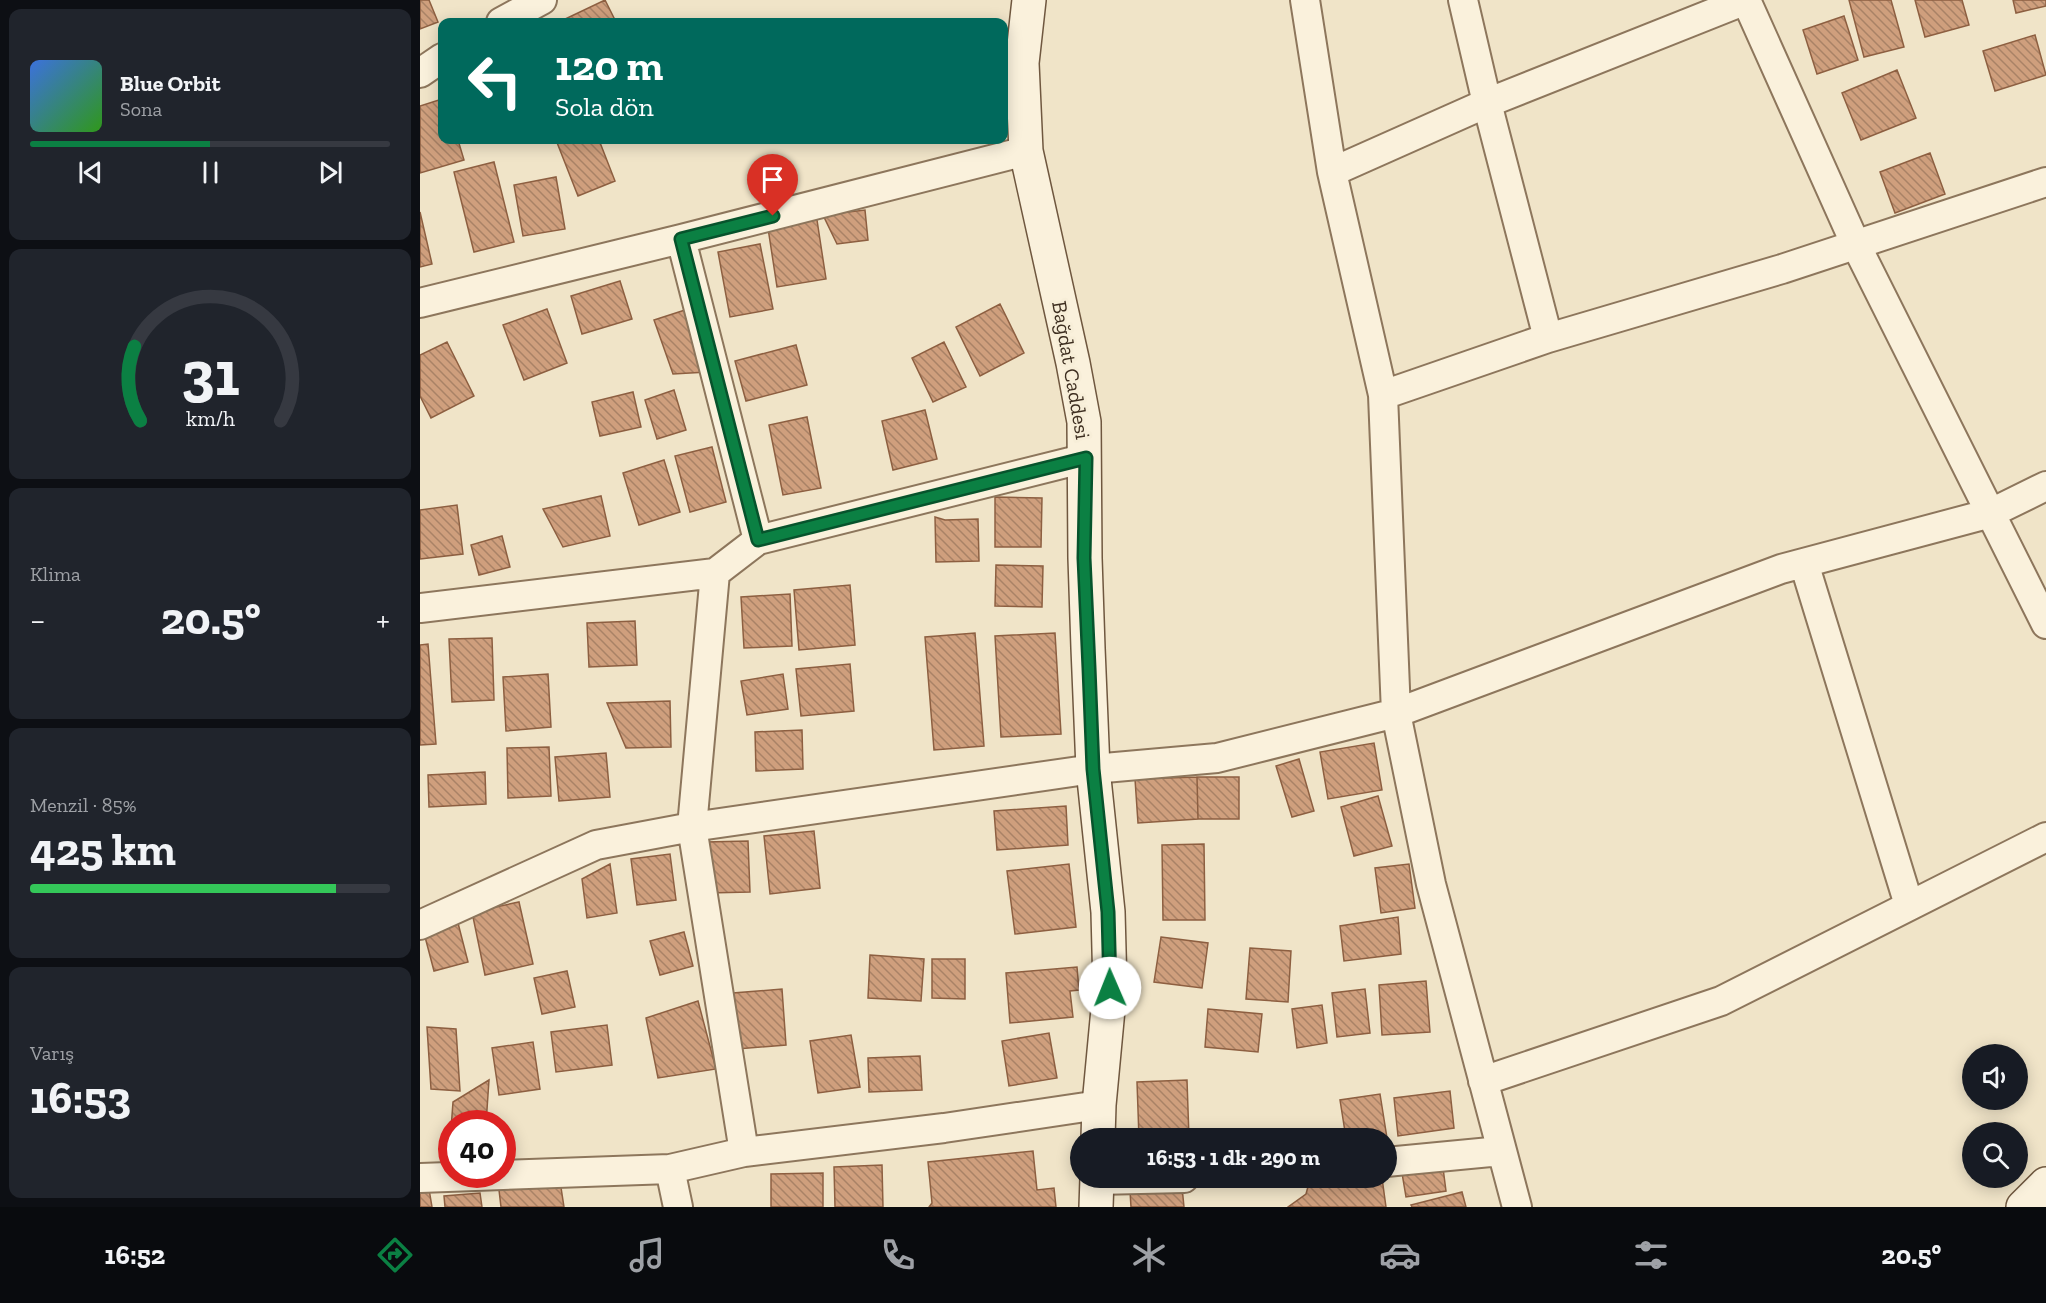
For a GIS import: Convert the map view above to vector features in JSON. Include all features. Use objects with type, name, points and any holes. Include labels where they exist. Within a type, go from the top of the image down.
[{"type":"street","points":[[508,18],[542,0]]},
{"type":"street","name":"Bağdat Caddesi","points":[[1029,0],[1022,63],[1026,151],[1084,423],[1086,458],[1084,558],[1093,769],[1108,912],[1110,988],[1098,1128]]},
{"type":"street","points":[[1305,0],[1332,172],[1383,395],[1396,713],[1431,884],[1517,1207]]},
{"type":"street","points":[[1463,0],[1487,103],[1548,338]]},
{"type":"street","points":[[1332,172],[1487,103],[1746,0],[1855,243],[2046,624]]},
{"type":"street","points":[[420,73],[438,61]]},
{"type":"street","points":[[420,303],[1026,151]]},
{"type":"street","points":[[1383,395],[1548,338],[1782,269],[1855,243],[2046,182]]},
{"type":"street","points":[[681,239],[758,540]]},
{"type":"street","points":[[420,608],[715,573],[758,540],[1086,458]]},
{"type":"street","points":[[420,925],[596,845],[692,827],[1093,769],[1217,758],[1396,713],[1781,569],[1991,513],[2046,486]]},
{"type":"street","points":[[1804,563],[1909,905]]},
{"type":"street","points":[[715,573],[692,827],[744,1152]]},
{"type":"street","points":[[1483,1081],[1721,1001],[2046,837]]},
{"type":"street","points":[[420,1178],[670,1170],[744,1152],[944,1128],[1099,1106]]},
{"type":"street","points":[[1397,1161],[1501,1151]]},
{"type":"street","points":[[670,1170],[678,1207]]},
{"type":"street","points":[[2023,1207],[2046,1184]]},
{"type":"building","points":[[420,0],[429,0],[438,22],[420,29]]},
{"type":"building","points":[[605,0],[614,18],[567,18]]},
{"type":"building","points":[[1849,0],[1891,0],[1904,47],[1864,57]]},
{"type":"building","points":[[1915,0],[1962,0],[1969,25],[1925,37]]},
{"type":"building","points":[[2013,0],[2046,0],[2046,6],[2016,13]]},
{"type":"building","points":[[1844,16],[1858,60],[1817,74],[1803,30]]},
{"type":"building","points":[[2035,35],[2046,75],[1995,91],[1983,51]]},
{"type":"building","points":[[1897,70],[1916,118],[1861,140],[1842,93]]},
{"type":"building","points":[[438,100],[438,144],[459,144],[464,160],[420,173],[420,106]]},
{"type":"building","points":[[558,144],[601,144],[615,181],[578,196]]},
{"type":"building","points":[[1930,153],[1945,194],[1895,213],[1880,172]]},
{"type":"building","points":[[494,162],[514,242],[474,252],[454,172]]},
{"type":"building","points":[[556,177],[565,229],[523,236],[514,185]]},
{"type":"building","points":[[865,210],[868,240],[837,244],[823,215]]},
{"type":"building","points":[[420,212],[432,264],[420,267]]},
{"type":"building","points":[[817,220],[826,279],[777,287],[768,228]]},
{"type":"building","points":[[760,244],[773,309],[730,317],[718,252]]},
{"type":"building","points":[[620,281],[632,319],[582,334],[571,296]]},
{"type":"building","points":[[1000,304],[1024,353],[980,376],[956,327]]},
{"type":"building","points":[[547,309],[567,363],[524,380],[503,325]]},
{"type":"building","points":[[685,310],[707,372],[673,374],[654,320]]},
{"type":"building","points":[[447,342],[474,396],[431,418],[420,396],[420,355]]},
{"type":"building","points":[[944,342],[966,387],[933,402],[912,358]]},
{"type":"building","points":[[796,345],[807,385],[746,401],[735,361]]},
{"type":"building","points":[[674,390],[686,430],[657,439],[645,400]]},
{"type":"building","points":[[633,392],[641,427],[600,436],[592,402]]},
{"type":"building","points":[[925,410],[937,459],[893,470],[882,421]]},
{"type":"building","points":[[807,417],[821,488],[783,495],[769,425]]},
{"type":"building","points":[[712,447],[726,502],[690,512],[675,456]]},
{"type":"building","points":[[664,460],[680,512],[639,525],[623,473]]},
{"type":"building","points":[[601,496],[610,536],[563,547],[543,509]]},
{"type":"building","points":[[995,497],[1042,498],[1041,547],[995,547]]},
{"type":"building","points":[[457,505],[463,554],[420,559],[420,510]]},
{"type":"building","points":[[935,517],[945,520],[978,519],[979,561],[936,562]]},
{"type":"building","points":[[502,536],[510,567],[479,575],[471,545]]},
{"type":"building","points":[[996,565],[1043,566],[1042,607],[995,606]]},
{"type":"building","points":[[850,585],[855,645],[799,650],[794,590]]},
{"type":"building","points":[[790,594],[792,646],[744,648],[741,597]]},
{"type":"building","points":[[635,621],[637,665],[589,667],[587,623]]},
{"type":"building","points":[[975,633],[984,746],[934,750],[925,637]]},
{"type":"building","points":[[1055,633],[1061,734],[1001,737],[995,636]]},
{"type":"building","points":[[492,638],[494,700],[452,702],[449,639]]},
{"type":"building","points":[[428,644],[436,744],[420,745],[420,645]]},
{"type":"building","points":[[850,664],[854,711],[801,716],[796,669]]},
{"type":"building","points":[[548,674],[551,727],[506,731],[503,677]]},
{"type":"building","points":[[783,674],[788,709],[747,715],[741,681]]},
{"type":"building","points":[[670,701],[671,747],[626,748],[607,703]]},
{"type":"building","points":[[802,730],[803,769],[756,771],[755,732]]},
{"type":"building","points":[[1374,743],[1382,790],[1328,799],[1320,752]]},
{"type":"building","points":[[549,747],[551,796],[508,798],[507,748]]},
{"type":"building","points":[[606,753],[610,797],[559,801],[555,757]]},
{"type":"building","points":[[1299,759],[1314,811],[1292,817],[1276,766]]},
{"type":"building","points":[[485,772],[486,804],[429,807],[428,775]]},
{"type":"building","points":[[1197,777],[1198,819],[1138,823],[1135,779]]},
{"type":"building","points":[[1197,777],[1239,777],[1239,819],[1198,819]]},
{"type":"building","points":[[1378,796],[1392,846],[1354,856],[1341,807]]},
{"type":"building","points":[[1066,806],[1068,845],[997,850],[994,811]]},
{"type":"building","points":[[814,831],[820,888],[770,894],[764,836]]},
{"type":"building","points":[[748,841],[750,892],[708,893],[706,842]]},
{"type":"building","points":[[1204,844],[1205,920],[1163,920],[1162,845]]},
{"type":"building","points":[[670,854],[676,900],[637,905],[631,859]]},
{"type":"building","points":[[610,864],[617,913],[587,918],[582,879]]},
{"type":"building","points":[[1069,864],[1076,927],[1015,934],[1007,871]]},
{"type":"building","points":[[1409,864],[1415,908],[1381,913],[1375,868]]},
{"type":"building","points":[[519,902],[533,964],[485,975],[472,912]]},
{"type":"building","points":[[1398,917],[1401,954],[1344,961],[1340,926]]},
{"type":"building","points":[[458,923],[468,962],[434,971],[424,933]]},
{"type":"building","points":[[684,932],[693,966],[660,975],[650,941]]},
{"type":"building","points":[[1161,937],[1208,943],[1202,988],[1154,982]]},
{"type":"building","points":[[1250,948],[1291,951],[1288,1002],[1246,999]]},
{"type":"building","points":[[870,955],[924,959],[921,1001],[868,998]]},
{"type":"building","points":[[932,959],[965,959],[965,999],[932,998]]},
{"type":"building","points":[[1077,967],[1079,990],[1070,991],[1073,1017],[1010,1023],[1006,973]]},
{"type":"building","points":[[567,971],[575,1007],[542,1014],[534,978]]},
{"type":"building","points":[[1426,981],[1430,1032],[1382,1035],[1379,985]]},
{"type":"building","points":[[782,989],[786,1045],[737,1049],[733,993]]},
{"type":"building","points":[[1365,989],[1370,1033],[1337,1037],[1332,993]]},
{"type":"building","points":[[698,1001],[716,1069],[658,1078],[646,1018]]},
{"type":"building","points":[[1322,1005],[1327,1043],[1297,1048],[1292,1009]]},
{"type":"building","points":[[1208,1009],[1262,1014],[1258,1052],[1205,1047]]},
{"type":"building","points":[[607,1025],[612,1065],[556,1072],[551,1032]]},
{"type":"building","points":[[427,1027],[456,1029],[460,1091],[431,1089]]},
{"type":"building","points":[[1049,1033],[1057,1078],[1009,1086],[1002,1041]]},
{"type":"building","points":[[851,1035],[860,1087],[818,1093],[810,1041]]},
{"type":"building","points":[[533,1042],[540,1089],[499,1095],[492,1048]]},
{"type":"building","points":[[920,1056],[922,1090],[869,1092],[868,1058]]},
{"type":"building","points":[[489,1080],[487,1110],[452,1110],[453,1102]]},
{"type":"building","points":[[1187,1080],[1189,1128],[1139,1128],[1137,1082]]},
{"type":"building","points":[[1450,1091],[1454,1128],[1398,1136],[1394,1098]]},
{"type":"building","points":[[1380,1094],[1385,1128],[1344,1128],[1340,1100]]},
{"type":"building","points":[[1033,1151],[1037,1190],[1054,1188],[1056,1207],[929,1207],[932,1203],[928,1162]]},
{"type":"building","points":[[1442,1160],[1446,1191],[1406,1197],[1401,1167]]},
{"type":"building","points":[[882,1165],[883,1207],[835,1207],[834,1167]]},
{"type":"building","points":[[823,1173],[823,1207],[771,1207],[771,1174]]},
{"type":"building","points":[[560,1181],[564,1207],[501,1207],[499,1190]]},
{"type":"building","points":[[1182,1188],[1184,1207],[1131,1207],[1130,1191]]},
{"type":"building","points":[[1308,1188],[1383,1188],[1386,1207],[1288,1207],[1306,1194]]},
{"type":"building","points":[[429,1189],[432,1207],[420,1207],[420,1190]]},
{"type":"building","points":[[1462,1192],[1466,1207],[1412,1207],[1411,1205]]},
{"type":"building","points":[[480,1193],[482,1207],[445,1207],[444,1196]]},
{"type":"route","points":[[773,216],[681,239],[758,540],[1086,458],[1084,558],[1093,769],[1104,854],[1110,988]]}]
